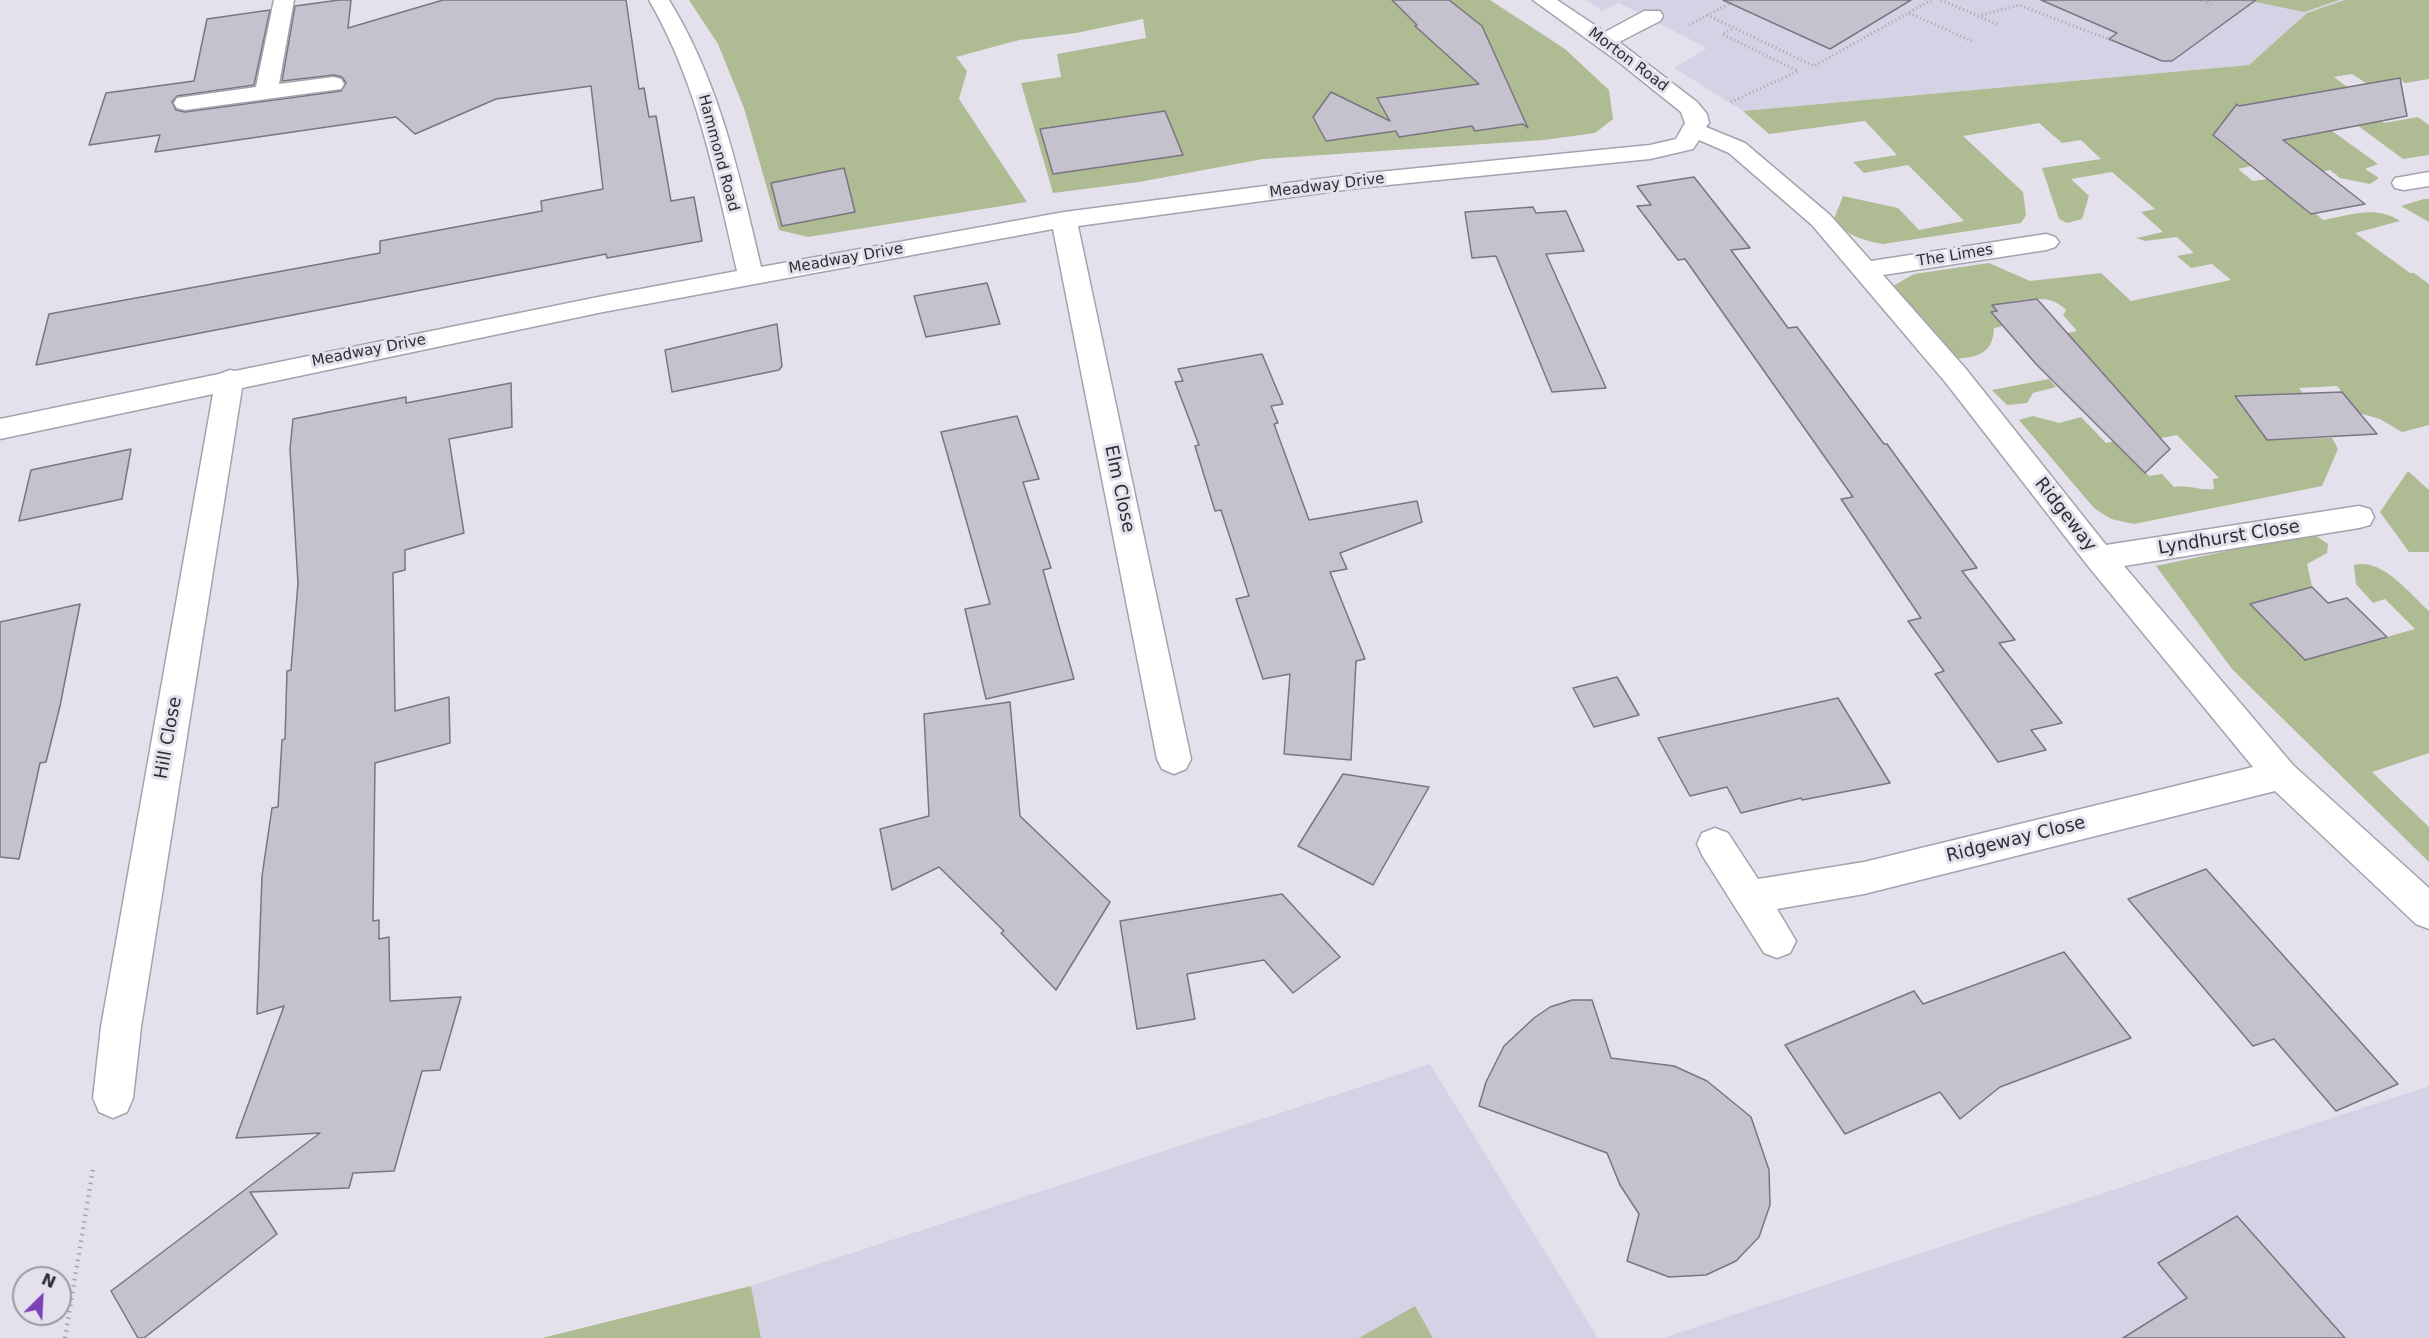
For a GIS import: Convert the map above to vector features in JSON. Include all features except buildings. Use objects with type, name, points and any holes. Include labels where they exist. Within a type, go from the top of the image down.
[{"type":"street","points":[[266,92],[285,0]]},
{"type":"street","name":"Hammond Road","points":[[659,0],[687,53],[708,106],[751,277]]},
{"type":"street","name":"Morton Road","points":[[1543,0],[1604,41],[1689,107],[1695,114],[1697,123],[1694,130]]},
{"type":"street","points":[[1604,41],[1652,16]]},
{"type":"street","points":[[185,103],[333,84]]},
{"type":"street","name":"Meadway Drive","points":[[0,429],[230,379],[751,277],[1064,220],[1358,181],[1650,152],[1685,144],[1694,130]]},
{"type":"street","name":"Ridgeway","points":[[1694,130],[1737,148],[1821,220],[1956,376],[2099,558],[2281,776],[2429,912]]},
{"type":"street","points":[[2404,183],[2429,179]]},
{"type":"street","name":"Elm Close","points":[[1064,220],[1174,759]]},
{"type":"street","name":"The Limes","points":[[1864,270],[2046,242]]},
{"type":"street","name":"Hill Close","points":[[113,1098],[121,1027],[230,379]]},
{"type":"street","name":"Lyndhurst Close","points":[[2099,558],[2359,516]]},
{"type":"street","name":"Ridgeway Close","points":[[1749,897],[1863,878],[2281,776]]},
{"type":"street","points":[[1715,844],[1777,941]]},
{"type":"path","points":[[1707,15],[1814,66],[1931,0]]},
{"type":"path","points":[[1941,0],[1999,25]]},
{"type":"path","points":[[2204,0],[2212,5]]},
{"type":"path","points":[[1978,16],[2019,5],[2110,42],[2113,41]]},
{"type":"path","points":[[1909,13],[1974,42]]},
{"type":"path","points":[[1730,103],[1798,71],[1722,34],[1734,28]]},
{"type":"path","points":[[65,1338],[93,1169]]},
{"type":"shaded area","points":[[1586,0],[2345,0],[2307,13],[2249,65],[1743,111],[1674,68],[1707,48],[1619,3],[1602,11]]},
{"type":"shaded area","points":[[1430,1064],[1598,1338],[761,1338],[751,1286]]},
{"type":"shaded area","points":[[2429,1086],[2429,1338],[1663,1338]]},
{"type":"green space","points":[[689,0],[1490,0],[1565,49],[1609,90],[1613,119],[1595,133],[1544,140],[1263,159],[1139,182],[1053,193],[1021,83],[1061,77],[1057,54],[1146,38],[1143,19],[1076,33],[1019,40],[956,57],[967,71],[959,99],[1027,202],[808,237],[779,230],[744,108],[718,44]]},
{"type":"green space","points":[[2246,0],[2339,0],[2304,12]]},
{"type":"green space","points":[[2345,0],[2429,0],[2429,79],[2405,83],[2400,79],[2369,85],[2352,74],[2334,77],[2350,89],[2233,108],[2265,132],[2328,128],[2378,164],[2365,169],[2379,178],[2370,184],[2340,178],[2330,170],[2314,173],[2291,156],[2248,163],[2251,166],[2238,169],[2253,181],[2267,179],[2311,214],[2315,213],[2323,220],[2372,212],[2382,213],[2400,221],[2355,233],[2429,284],[2429,425],[2402,432],[2380,419],[2359,413],[2337,386],[2299,388],[2303,393],[2236,396],[2267,440],[2332,438],[2338,449],[2322,486],[2134,524],[2111,519],[2094,508],[2019,420],[2033,416],[2059,423],[2081,417],[2106,443],[2117,441],[2149,476],[2162,474],[2174,487],[2214,489],[2213,479],[2219,478],[2177,435],[2156,439],[2067,333],[2077,331],[2063,315],[2066,310],[2050,300],[2041,299],[1993,305],[1997,311],[1992,312],[2004,326],[1994,328],[1993,338],[1986,350],[1966,358],[1949,359],[1893,290],[1893,286],[1914,274],[1989,263],[2030,281],[2101,273],[2131,301],[2231,280],[2212,264],[2191,268],[2177,256],[2194,253],[2177,237],[2145,241],[2136,238],[2163,232],[2141,212],[2155,209],[2112,172],[2071,179],[2089,196],[2082,219],[2067,223],[2059,219],[2042,168],[2101,159],[2081,140],[2062,143],[2039,123],[1963,136],[2023,192],[2026,215],[2021,223],[1883,244],[1856,237],[1833,221],[1843,196],[1898,208],[1919,230],[1964,221],[1908,165],[1864,173],[1853,162],[1897,155],[1865,121],[1769,134],[1743,111],[2249,65],[2307,13]]},
{"type":"green space","points":[[2377,117],[2384,123],[2418,117],[2429,125],[2429,155],[2403,159],[2353,122]]},
{"type":"green space","points":[[2429,199],[2429,222],[2401,206]]},
{"type":"green space","points":[[2049,379],[2056,387],[2033,393],[2027,403],[2007,405],[1992,390]]},
{"type":"green space","points":[[2408,471],[2429,490],[2429,552],[2409,552],[2380,512]]},
{"type":"green space","points":[[2312,533],[2328,544],[2327,553],[2307,564],[2312,587],[2251,604],[2305,660],[2415,629],[2385,599],[2373,603],[2356,584],[2354,565],[2375,566],[2385,572],[2429,611],[2429,753],[2372,772],[2429,827],[2429,862],[2232,669],[2156,566]]},
{"type":"green space","points":[[751,1286],[761,1338],[542,1338]]},
{"type":"green space","points":[[1415,1306],[1433,1338],[1359,1338]]}]
